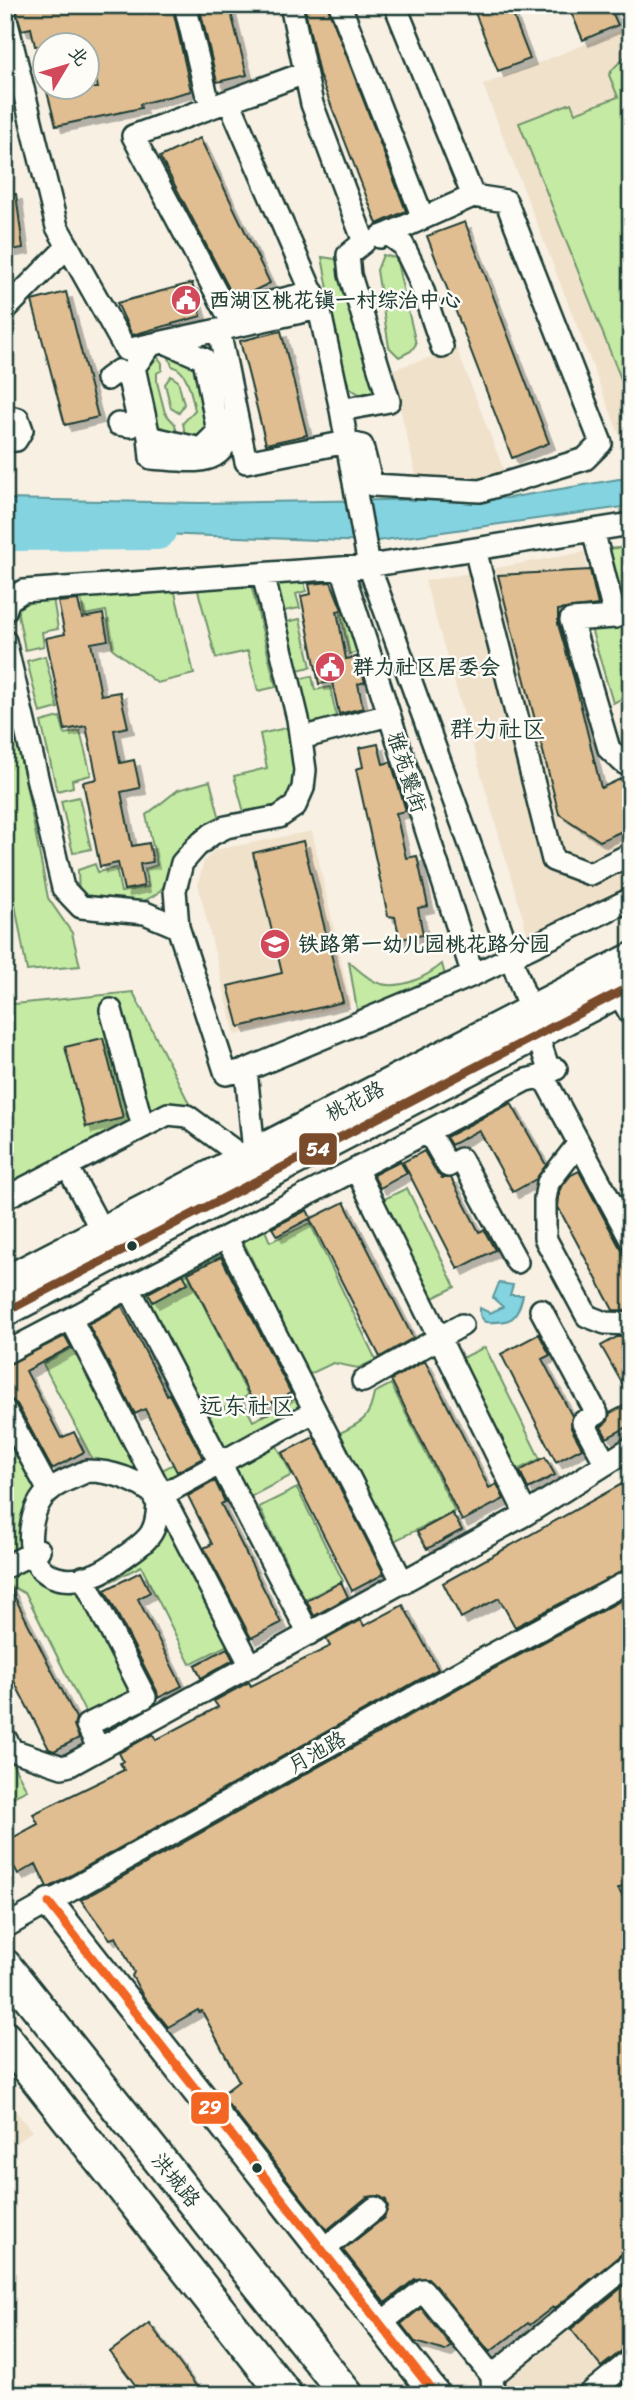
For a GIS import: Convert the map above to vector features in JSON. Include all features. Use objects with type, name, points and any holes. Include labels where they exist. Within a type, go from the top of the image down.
[{"type":"highway","name":"洪城路","points":[[5,1966],[347,2395]]},
{"type":"highway","points":[[5,2038],[286,2395]]},
{"type":"main road","name":"桃花路","points":[[5,1312],[534,1022],[631,958]]},
{"type":"main road","name":"桃花路","points":[[5,1282],[249,1156],[534,1022],[626,998]]},
{"type":"main road","points":[[49,1903],[436,2395]]},
{"type":"street","points":[[185,5],[206,92]]},
{"type":"street","points":[[291,5],[312,104],[364,242]]},
{"type":"street","points":[[340,5],[423,218]]},
{"type":"street","points":[[395,5],[473,196]]},
{"type":"street","points":[[5,15],[57,227],[130,365],[149,437],[151,458],[205,460],[217,456],[224,447],[229,432],[228,417],[209,332]]},
{"type":"street","points":[[305,73],[133,136],[227,313],[316,300]]},
{"type":"street","points":[[229,101],[316,300],[341,410],[369,566],[550,1072],[579,1143],[631,1240]]},
{"type":"street","points":[[209,332],[246,462],[362,446],[372,485],[480,491],[586,459],[601,443],[506,201],[473,196],[364,242],[348,255],[350,275],[389,401],[341,410]]},
{"type":"street","points":[[388,233],[403,245],[418,276],[442,347]]},
{"type":"street","points":[[5,310],[68,246]]},
{"type":"street","points":[[107,379],[158,343],[209,332],[316,300]]},
{"type":"street","points":[[149,437],[201,449],[218,432],[204,359],[209,332]]},
{"type":"street","points":[[158,343],[204,359]]},
{"type":"street","points":[[118,424],[131,426],[137,415],[130,365]]},
{"type":"street","points":[[5,441],[16,440],[22,430],[18,419],[7,413]]},
{"type":"street","points":[[5,611],[9,600],[23,591],[342,569],[631,524]]},
{"type":"street","points":[[593,530],[615,617],[571,620],[609,749],[624,763],[631,760]]},
{"type":"street","points":[[475,549],[553,860],[590,874],[631,854]]},
{"type":"street","name":"雅苑饕街","points":[[342,569],[473,975]]},
{"type":"street","points":[[262,574],[301,738],[305,770],[303,788],[295,806],[279,817],[226,827],[212,834],[182,863],[175,890],[178,927],[226,1074],[246,1070],[473,975],[631,899]]},
{"type":"street","points":[[5,641],[63,888],[81,907],[145,913],[178,927]]},
{"type":"street","points":[[301,738],[389,715]]},
{"type":"street","points":[[145,913],[163,905],[175,890]]},
{"type":"street","points":[[111,1010],[143,1127]]},
{"type":"street","points":[[246,1070],[249,1156]]},
{"type":"street","points":[[5,1353],[526,1080],[550,1072]]},
{"type":"street","points":[[5,1198],[168,1114],[187,1116],[249,1156]]},
{"type":"street","points":[[428,1131],[448,1166],[461,1159],[517,1262]]},
{"type":"street","points":[[579,1143],[548,1183],[545,1199],[545,1238],[587,1316],[605,1322],[631,1324]]},
{"type":"street","points":[[72,1163],[108,1229]]},
{"type":"street","points":[[356,1169],[526,1514]]},
{"type":"street","points":[[226,1237],[403,1583]]},
{"type":"street","points":[[129,1288],[309,1634]]},
{"type":"street","points":[[541,1310],[597,1414],[583,1422],[606,1464]]},
{"type":"street","points":[[71,1319],[158,1497],[251,1666]]},
{"type":"street","points":[[363,1381],[462,1325]]},
{"type":"street","points":[[5,1410],[49,1490]]},
{"type":"street","points":[[158,1497],[315,1411]]},
{"type":"street","points":[[5,1738],[12,1750],[62,1767],[403,1583],[526,1514],[631,1448]]},
{"type":"street","points":[[87,1471],[98,1471],[140,1483],[158,1497],[158,1522],[144,1543],[107,1569],[83,1577],[64,1577],[40,1570],[30,1535],[33,1514],[49,1490],[87,1471]]},
{"type":"street","points":[[5,1567],[36,1552]]},
{"type":"street","points":[[83,1577],[145,1697],[87,1726],[99,1749]]},
{"type":"street","name":"月池路","points":[[5,1927],[467,1668],[631,1580]]},
{"type":"street","points":[[322,2250],[375,2208]]},
{"type":"street","points":[[380,2324],[423,2290],[492,2386],[631,2263]]},
{"type":"street","points":[[598,2392],[631,2360]]},
{"type":"shaded area","points":[[631,26],[631,465],[483,85]]},
{"type":"shaded area","points":[[457,349],[507,479],[418,483],[391,370]]},
{"type":"shaded area","points":[[584,552],[591,587],[522,596],[572,799],[631,802],[631,889],[529,939],[425,581]]},
{"type":"shaded area","name":"铁路第一幼儿园桃花路分园","points":[[312,831],[351,1004],[235,1035],[198,884],[204,861],[215,850]]},
{"type":"shaded area","points":[[5,2098],[32,2131],[5,2151]]},
{"type":"shaded area","points":[[631,2279],[631,2395],[487,2395],[512,2377]]},
{"type":"green space","points":[[631,49],[631,404],[519,123],[571,103],[575,113],[618,97],[609,75]]},
{"type":"green space","points":[[383,255],[396,258],[416,344],[411,351],[399,357],[389,347],[377,270]]},
{"type":"green space","points":[[322,257],[335,259],[340,266],[374,391],[361,395],[351,389],[344,374]]},
{"type":"green space","points":[[168,355],[201,364],[213,429],[199,445],[186,440],[183,423],[195,410],[186,378],[172,366]]},
{"type":"green space","points":[[157,356],[162,363],[162,370],[157,373],[157,382],[165,413],[175,424],[178,439],[152,434],[142,367],[149,359]]},
{"type":"green space","points":[[171,376],[178,381],[184,404],[179,413],[171,408],[165,384]]},
{"type":"green space","points":[[631,547],[631,682],[625,685],[630,695],[613,703],[590,625],[621,624],[605,549]]},
{"type":"green space","points":[[303,575],[306,591],[296,594],[300,608],[278,612],[270,578]]},
{"type":"green space","points":[[250,580],[276,687],[258,691],[248,651],[216,658],[196,583]]},
{"type":"green space","points":[[173,584],[194,674],[157,683],[113,649],[106,611],[84,615],[80,593],[53,598],[58,629],[42,632],[44,646],[25,650],[17,609],[22,601],[33,596]]},
{"type":"green space","points":[[352,612],[364,651],[349,654],[341,614]]},
{"type":"green space","points":[[300,619],[311,667],[292,671],[281,623]]},
{"type":"green space","points":[[45,656],[58,708],[40,713],[27,661]]},
{"type":"green space","points":[[5,675],[48,898],[72,933],[80,966],[27,971],[5,849]]},
{"type":"green space","points":[[312,676],[315,690],[330,687],[338,723],[305,730],[294,680]]},
{"type":"green space","points":[[60,717],[65,734],[80,731],[91,775],[72,780],[73,787],[57,791],[41,722]]},
{"type":"green space","points":[[290,727],[295,774],[290,796],[283,805],[272,811],[245,816],[234,776],[267,768],[260,734]]},
{"type":"green space","points":[[210,781],[221,823],[157,894],[127,906],[101,904],[79,898],[78,870],[95,864],[98,872],[116,868],[121,892],[148,887],[145,869],[157,865],[146,815],[178,790]]},
{"type":"green space","points":[[79,797],[91,849],[73,853],[61,801]]},
{"type":"green space","points":[[349,962],[368,978],[381,984],[398,985],[414,981],[442,964],[446,979],[358,1016]]},
{"type":"green space","points":[[133,992],[193,1111],[5,1209],[5,1005]]},
{"type":"green space","points":[[407,1188],[455,1287],[425,1302],[376,1203]]},
{"type":"green space","points":[[310,1223],[376,1360],[358,1368],[333,1363],[308,1375],[242,1239],[264,1228],[270,1242]]},
{"type":"green space","points":[[226,1240],[313,1411],[160,1489],[160,1471],[211,1445],[199,1421],[241,1399],[199,1419],[139,1298],[188,1274],[248,1395],[242,1399],[253,1421],[288,1404],[294,1396],[223,1255],[149,1292],[144,1282]]},
{"type":"green space","points":[[77,1345],[143,1481],[95,1464],[43,1364]]},
{"type":"green space","points":[[485,1347],[540,1459],[511,1473],[456,1361]]},
{"type":"green space","points":[[391,1384],[455,1511],[394,1541],[340,1433],[364,1418],[368,1414],[374,1393]]},
{"type":"green space","points":[[5,1422],[40,1489],[25,1557],[76,1584],[166,1512],[232,1643],[190,1664],[141,1566],[88,1593],[142,1694],[89,1720],[26,1594],[15,1588],[5,1592]]},
{"type":"green space","points":[[276,1444],[292,1475],[250,1497],[233,1465]]},
{"type":"green space","points":[[297,1488],[343,1581],[305,1600],[259,1507]]},
{"type":"green space","points":[[5,1750],[27,1790],[5,1801]]},
{"type":"water","points":[[631,477],[631,506],[370,542],[5,528],[5,499],[200,503],[508,498]]},
{"type":"water","points":[[499,1283],[513,1285],[510,1295],[523,1295],[521,1304],[512,1319],[485,1322],[480,1315],[480,1308],[490,1313],[503,1307],[493,1298]]},
{"type":"building","points":[[14,5],[172,5],[191,91],[140,104],[141,108],[56,126],[50,102],[102,102],[102,32],[32,32],[31,28],[22,30]]},
{"type":"building","points":[[199,5],[229,5],[247,75],[217,82]]},
{"type":"building","points":[[304,5],[327,5],[406,211],[377,224],[319,74]]},
{"type":"building","points":[[472,5],[509,5],[530,59],[498,71]]},
{"type":"building","points":[[568,5],[609,5],[618,25],[583,40]]},
{"type":"building","points":[[200,138],[270,283],[234,298],[160,157]]},
{"type":"building","points":[[16,194],[23,248],[5,251],[5,195]]},
{"type":"building","points":[[465,222],[549,443],[512,458],[427,236]]},
{"type":"building","points":[[192,283],[201,316],[132,335],[117,303]]},
{"type":"building","points":[[66,292],[98,417],[65,425],[32,301]]},
{"type":"building","points":[[281,331],[307,435],[266,444],[240,341]]},
{"type":"building","points":[[590,570],[598,605],[558,610],[558,624],[601,788],[631,774],[631,827],[600,841],[559,814],[498,575]]},
{"type":"building","points":[[331,582],[342,610],[337,611],[346,659],[357,657],[365,682],[358,684],[363,708],[339,714],[332,682],[319,684],[301,596],[311,594],[309,584]]},
{"type":"building","points":[[78,600],[82,618],[103,614],[108,640],[91,643],[101,695],[120,692],[128,727],[114,730],[120,763],[134,760],[140,788],[121,792],[132,846],[149,843],[153,862],[140,864],[144,886],[124,890],[118,863],[100,867],[83,782],[97,779],[86,726],[65,730],[46,638],[65,634],[58,602]]},
{"type":"building","points":[[378,744],[383,764],[391,762],[406,811],[396,813],[406,858],[417,856],[428,906],[418,908],[423,935],[400,939],[395,917],[388,916],[356,769],[363,767],[359,748]]},
{"type":"building","points":[[303,841],[343,1002],[239,1027],[228,986],[282,973],[253,853]]},
{"type":"building","points":[[103,1038],[123,1118],[86,1127],[65,1047]]},
{"type":"building","points":[[511,1103],[546,1165],[536,1179],[513,1192],[479,1130],[451,1145],[446,1137]]},
{"type":"building","points":[[424,1151],[442,1178],[451,1178],[479,1232],[484,1230],[495,1250],[458,1269],[403,1162]]},
{"type":"building","points":[[400,1161],[407,1173],[380,1188],[373,1175]]},
{"type":"building","points":[[579,1171],[619,1246],[631,1262],[631,1311],[613,1310],[558,1207],[560,1189],[571,1175]]},
{"type":"building","points":[[344,1202],[413,1338],[380,1357],[310,1219]]},
{"type":"building","points":[[307,1210],[311,1218],[277,1236],[272,1228]]},
{"type":"building","points":[[221,1257],[291,1393],[257,1410],[188,1273]]},
{"type":"building","points":[[183,1274],[188,1283],[153,1302],[148,1293]]},
{"type":"building","points":[[122,1306],[167,1395],[169,1394],[203,1458],[177,1472],[145,1409],[135,1414],[88,1324]]},
{"type":"building","points":[[539,1334],[550,1355],[542,1359],[572,1416],[571,1428],[582,1448],[556,1462],[501,1354]]},
{"type":"building","points":[[65,1336],[71,1347],[26,1371],[61,1438],[74,1432],[84,1452],[52,1469],[17,1404],[5,1397],[5,1366]]},
{"type":"building","points":[[617,1337],[631,1337],[631,1399],[601,1346]]},
{"type":"building","points":[[425,1361],[489,1488],[497,1484],[504,1499],[462,1521],[391,1380]]},
{"type":"building","points":[[631,1402],[631,1425],[607,1438],[601,1427],[608,1421],[610,1413]]},
{"type":"building","points":[[314,1437],[384,1574],[352,1591],[282,1453]]},
{"type":"building","points":[[545,1457],[555,1475],[528,1489],[520,1471]]},
{"type":"building","points":[[631,1479],[631,1567],[515,1627],[499,1598],[461,1618],[443,1583]]},
{"type":"building","points":[[215,1481],[225,1502],[221,1504],[281,1623],[251,1638],[204,1548],[212,1544],[188,1496]]},
{"type":"building","points":[[452,1513],[462,1530],[427,1549],[417,1532]]},
{"type":"building","points":[[140,1572],[150,1592],[138,1599],[182,1686],[158,1698],[157,1691],[105,1590]]},
{"type":"building","points":[[6,1580],[76,1718],[74,1725],[79,1738],[54,1751],[49,1749],[5,1664]]},
{"type":"building","points":[[341,1582],[348,1597],[314,1616],[307,1601]]},
{"type":"building","points":[[631,1595],[631,1883],[618,1889],[631,1909],[631,2250],[623,2253],[554,2309],[553,2307],[530,2325],[528,2323],[490,2352],[428,2278],[415,2279],[385,2303],[343,2250],[384,2218],[388,2207],[386,2200],[379,2196],[367,2197],[327,2230],[221,2095],[239,2081],[202,2011],[198,2010],[168,2027],[143,1996],[116,1937],[110,1939],[81,1900],[473,1680]]},
{"type":"building","points":[[403,1605],[438,1669],[50,1887],[47,1887],[36,1864],[18,1874],[5,1850],[5,1842],[38,1824],[33,1814],[124,1770],[119,1753],[153,1734],[156,1740],[218,1707],[214,1701],[249,1682],[251,1686],[327,1648],[330,1646],[326,1639],[361,1620],[364,1626]]},
{"type":"building","points":[[227,1648],[233,1660],[201,1678],[195,1665]]},
{"type":"building","points":[[631,2280],[631,2347],[601,2367],[571,2329]]},
{"type":"building","points":[[421,2308],[451,2346],[445,2351],[415,2342],[401,2324]]},
{"type":"building","points":[[149,2323],[203,2395],[143,2395],[110,2352]]},
{"type":"building","points":[[631,2377],[631,2395],[623,2395],[618,2388]]},
{"type":"waterway","points":[[5,532],[157,531]]},
{"type":"transit line","name":"54","points":[[5,1312],[631,986]]},
{"type":"transit line","name":"29","points":[[49,1903],[436,2395]]},
{"type":"place","name":"西湖区桃花镇一村综治中心","points":[[186,300]]},
{"type":"place","name":"群力社区居委会","points":[[330,667]]},
{"type":"place","name":"铁路第一幼儿园桃花路分园","points":[[275,944]]},
{"type":"district","name":"群力社区","points":[[498,729]]},
{"type":"district","name":"远东社区","points":[[247,1406]]}]
